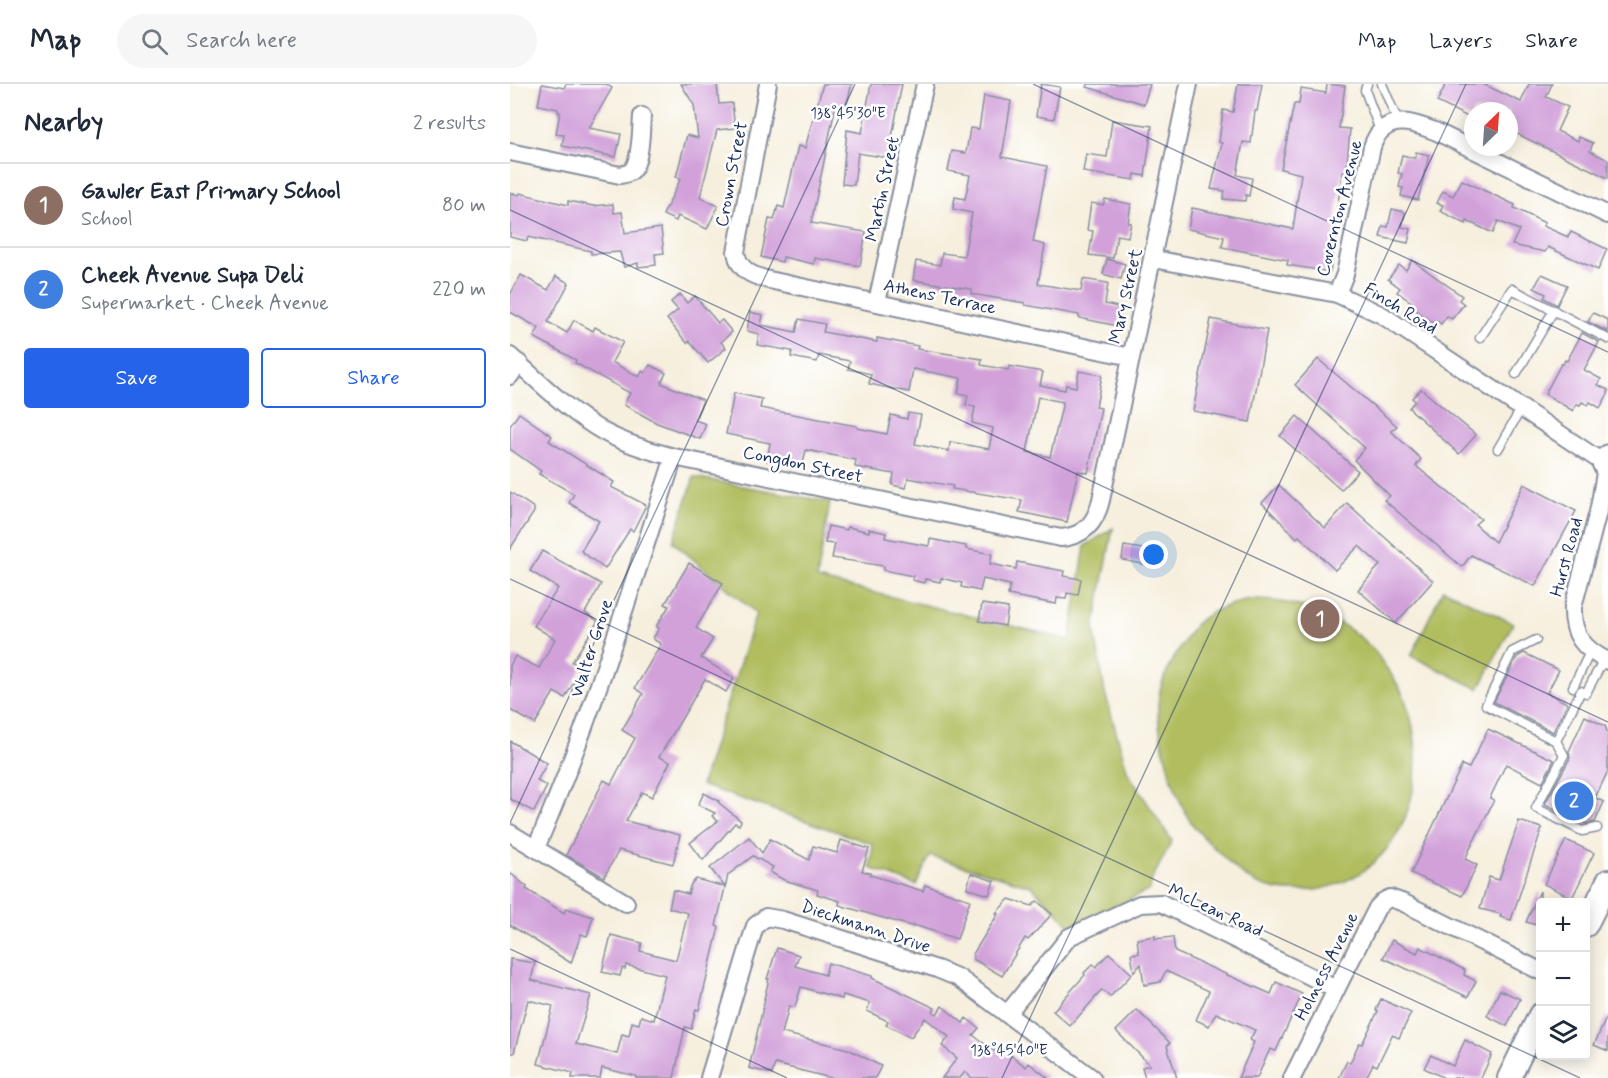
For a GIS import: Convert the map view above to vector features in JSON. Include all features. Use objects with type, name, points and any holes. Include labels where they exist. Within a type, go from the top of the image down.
[{"type":"street","name":"Crown Street","points":[[744,269],[737,260],[736,252],[768,84]]},
{"type":"street","name":"Martin Street","points":[[877,302],[925,84]]},
{"type":"street","name":"Mary Street","points":[[1097,517],[1154,259],[1189,84]]},
{"type":"street","points":[[510,153],[620,175],[627,174],[633,169],[638,150],[642,116]]},
{"type":"street","name":"Covernton Avenue","points":[[1337,294],[1345,274],[1372,147],[1380,131],[1398,122]]},
{"type":"street","points":[[1398,122],[1420,125],[1437,132],[1608,215]]},
{"type":"street","name":"Finch Road","points":[[1154,259],[1337,294],[1382,315],[1521,409],[1604,457]]},
{"type":"street","name":"Athens Terrace","points":[[744,269],[753,276],[769,280],[1131,357]]},
{"type":"street","name":"Congdon Street","points":[[513,365],[604,432],[639,448],[1061,538],[1081,532],[1097,517]]},
{"type":"street","name":"Walter Grove","points":[[536,848],[594,704],[674,457]]},
{"type":"street","name":"Hurst Road","points":[[1601,657],[1578,638],[1572,618],[1599,508],[1605,473],[1604,457]]},
{"type":"street","points":[[510,833],[626,903]]},
{"type":"street","points":[[1590,917],[1608,881]]},
{"type":"street","name":"Holness Avenue","points":[[1292,1078],[1335,989],[1377,908],[1383,901],[1390,898],[1418,909],[1536,968]]},
{"type":"street","name":"McLean Road","points":[[1007,1014],[1069,937],[1140,903],[1161,903],[1335,989]]},
{"type":"street","name":"Dieckmann Drive","points":[[709,1078],[755,926],[766,917],[783,920],[959,978],[1092,1078]]},
{"type":"street","points":[[1509,1078],[1536,1023]]},
{"type":"lane","points":[[1367,84],[1365,90],[1380,131]]},
{"type":"lane","points":[[1383,84],[1398,122]]},
{"type":"lane","points":[[1480,338],[1512,289],[1608,339]]},
{"type":"lane","points":[[1516,374],[1554,310]]},
{"type":"lane","points":[[1498,449],[1521,409]]},
{"type":"lane","points":[[1536,640],[1512,652],[1486,705],[1556,741],[1564,755],[1536,808],[1582,831],[1597,828]]},
{"type":"lane","points":[[1556,741],[1580,690],[1601,657]]},
{"type":"lane","points":[[1580,690],[1601,657]]},
{"type":"green space","points":[[694,477],[830,502],[817,579],[1070,640],[1085,546],[1113,528],[1094,628],[1105,693],[1128,773],[1172,841],[1152,879],[1150,890],[1071,926],[1031,886],[930,856],[916,885],[870,868],[873,844],[701,785],[756,613],[673,542]]},
{"type":"green space","points":[[1443,589],[1513,623],[1479,689],[1411,656]]},
{"type":"green space","points":[[1253,600],[1286,603],[1317,612],[1347,627],[1360,637],[1374,650],[1399,686],[1413,727],[1416,758],[1413,788],[1405,817],[1391,843],[1372,864],[1346,881],[1315,890],[1289,891],[1259,885],[1233,866],[1205,839],[1191,822],[1179,797],[1160,733],[1158,705],[1166,672],[1194,626],[1215,611]]},
{"type":"building","points":[[542,84],[564,88],[566,84],[606,84],[612,88],[589,128],[621,134],[616,157],[562,146],[564,135],[556,134],[560,112],[558,109],[538,105]]},
{"type":"building","points":[[681,84],[717,84],[719,104],[732,103],[735,128],[717,130],[700,197],[718,206],[707,229],[678,216],[676,221],[663,215],[681,178],[676,177],[687,135],[698,138],[694,105]]},
{"type":"building","points":[[823,84],[852,84],[846,106],[836,104],[811,223],[866,232],[860,266],[815,258],[814,264],[783,257],[782,262],[761,257],[769,219],[774,220],[778,206],[784,208],[798,146],[805,148]]},
{"type":"building","points":[[871,84],[902,84],[888,158],[858,153],[854,185],[842,184],[847,130],[862,133]]},
{"type":"building","points":[[1041,84],[1060,87],[1054,119],[1036,116]]},
{"type":"building","points":[[1088,84],[1150,84],[1144,104],[1087,87]]},
{"type":"building","points":[[1238,84],[1262,84],[1257,111],[1255,111],[1251,143],[1243,142],[1237,175],[1252,178],[1249,196],[1246,195],[1245,201],[1223,199],[1225,191],[1211,189],[1222,143],[1219,142],[1223,110],[1233,112]]},
{"type":"building","points":[[1327,84],[1345,86],[1339,128],[1350,129],[1346,173],[1342,172],[1336,219],[1338,221],[1330,272],[1287,265],[1288,260],[1222,247],[1224,237],[1188,229],[1192,208],[1293,229],[1301,174],[1281,169],[1294,104],[1299,104],[1301,89],[1326,93]]},
{"type":"building","points":[[1446,84],[1483,84],[1521,102],[1529,84],[1552,84],[1546,97],[1568,107],[1557,131],[1578,141],[1579,137],[1593,143],[1590,151],[1608,160],[1608,178],[1518,134],[1518,102],[1464,102],[1464,115],[1437,102]]},
{"type":"building","points":[[984,96],[1011,101],[1002,157],[1047,166],[1033,242],[1045,245],[1038,284],[1081,291],[1083,279],[1108,283],[1105,304],[1122,308],[1118,326],[1079,318],[1079,315],[1025,305],[1025,303],[971,294],[972,289],[913,280],[916,261],[940,265],[942,253],[964,256],[972,213],[953,209],[955,197],[965,199],[970,175],[948,171],[952,151],[966,153],[970,128],[979,129]]},
{"type":"building","points":[[1112,120],[1152,126],[1145,176],[1135,174],[1134,180],[1083,172],[1086,154],[1107,157]]},
{"type":"building","points":[[1416,152],[1429,155],[1418,200],[1401,196],[1403,188],[1399,187],[1402,174],[1398,173],[1402,155],[1415,158]]},
{"type":"building","points":[[1462,180],[1515,205],[1514,208],[1545,223],[1543,226],[1568,237],[1571,232],[1607,249],[1598,270],[1548,247],[1545,252],[1512,245],[1519,230],[1498,221],[1493,233],[1467,221],[1466,224],[1440,211],[1443,205],[1437,203],[1443,191],[1453,196]]},
{"type":"building","points":[[510,193],[519,195],[520,193],[568,205],[568,201],[593,206],[613,204],[614,213],[622,212],[625,233],[661,228],[664,253],[655,254],[656,265],[638,267],[638,263],[624,267],[620,252],[591,254],[591,251],[528,237],[527,241],[510,237]]},
{"type":"building","points":[[1105,199],[1131,204],[1128,237],[1117,235],[1113,258],[1089,255],[1093,231],[1087,230],[1091,203],[1103,205]]},
{"type":"building","points":[[1392,209],[1405,212],[1402,227],[1411,229],[1408,243],[1380,237],[1383,226],[1388,227]]},
{"type":"building","points":[[1107,259],[1125,264],[1121,279],[1103,274]]},
{"type":"building","points":[[1412,260],[1462,296],[1459,300],[1464,304],[1452,319],[1447,316],[1441,324],[1437,321],[1435,324],[1412,307],[1414,304],[1397,292],[1400,288],[1388,279],[1399,265],[1406,270]]},
{"type":"building","points":[[1542,274],[1567,285],[1557,305],[1544,298],[1546,294],[1534,288]]},
{"type":"building","points":[[521,275],[548,290],[556,276],[569,283],[548,322],[567,333],[574,320],[593,331],[595,327],[623,342],[612,362],[639,377],[642,371],[645,373],[650,365],[666,373],[661,383],[703,400],[695,420],[706,424],[700,439],[657,423],[624,405],[630,393],[534,337],[539,328],[510,312],[510,295]]},
{"type":"building","points":[[680,294],[687,303],[695,296],[718,323],[722,320],[732,332],[721,342],[726,348],[708,363],[667,319],[678,310],[671,302]]},
{"type":"building","points":[[750,312],[763,315],[761,325],[796,332],[799,319],[825,324],[823,332],[877,342],[877,338],[918,346],[917,349],[982,359],[981,365],[1008,370],[1009,366],[1043,372],[1040,385],[1065,390],[1066,385],[1076,387],[1079,371],[1102,375],[1096,407],[1101,408],[1088,473],[1078,471],[1067,522],[1019,512],[1022,500],[952,489],[953,486],[908,478],[906,488],[892,485],[894,474],[855,467],[856,460],[806,450],[802,468],[767,461],[770,443],[726,434],[734,393],[762,399],[760,408],[857,426],[857,428],[887,434],[891,415],[907,419],[908,413],[921,415],[915,444],[949,451],[950,442],[989,449],[993,428],[972,423],[975,407],[966,405],[968,395],[958,393],[961,378],[913,369],[909,392],[869,384],[871,374],[848,369],[850,361],[819,355],[817,362],[791,357],[792,351],[757,345],[759,334],[747,331]],"holes":[[[1038,397],[1063,402],[1050,457],[1027,452]]]},
{"type":"building","points":[[1593,313],[1608,320],[1608,332],[1588,322]]},
{"type":"building","points":[[1211,319],[1267,330],[1250,422],[1193,411]]},
{"type":"building","points":[[1582,333],[1599,342],[1584,370],[1601,379],[1598,385],[1608,390],[1608,394],[1600,408],[1590,402],[1588,405],[1582,402],[1580,405],[1577,404],[1573,411],[1545,394],[1561,364],[1567,361]]},
{"type":"building","points":[[1318,359],[1397,426],[1391,431],[1421,459],[1416,466],[1481,519],[1475,524],[1495,542],[1524,484],[1576,511],[1535,586],[1471,555],[1462,567],[1384,500],[1390,496],[1354,460],[1365,448],[1295,385]]},
{"type":"building","points":[[1421,389],[1476,435],[1459,454],[1409,408],[1415,401],[1412,398]]},
{"type":"building","points":[[519,413],[552,436],[549,441],[614,482],[611,487],[646,505],[633,531],[630,529],[605,569],[581,551],[599,521],[569,503],[574,494],[539,474],[541,471],[510,449],[510,426]]},
{"type":"building","points":[[1297,416],[1358,471],[1341,490],[1280,436]]},
{"type":"building","points":[[1279,485],[1325,528],[1347,503],[1433,581],[1396,623],[1358,590],[1380,565],[1359,546],[1335,570],[1299,536],[1297,538],[1262,503]]},
{"type":"building","points":[[510,492],[534,508],[534,512],[510,549]]},
{"type":"building","points":[[828,526],[847,530],[848,527],[869,532],[869,529],[886,533],[885,538],[929,546],[930,539],[966,546],[966,549],[992,554],[990,564],[1016,569],[1017,562],[1064,571],[1063,576],[1081,579],[1078,595],[1067,593],[1066,599],[1057,598],[1056,604],[1008,595],[1010,585],[983,579],[980,591],[961,587],[962,583],[941,578],[940,582],[925,579],[924,583],[912,580],[913,576],[883,570],[884,566],[832,558],[835,544],[825,543]]},
{"type":"building","points":[[1124,546],[1156,551],[1153,566],[1122,560]]},
{"type":"building","points":[[542,551],[601,584],[585,613],[598,621],[572,662],[582,667],[565,698],[554,692],[535,724],[510,710],[510,666],[515,656],[539,668],[555,639],[534,626],[558,588],[530,571]]},
{"type":"building","points":[[689,563],[723,583],[696,628],[713,639],[701,658],[734,678],[726,692],[705,679],[659,757],[670,762],[652,797],[642,792],[626,821],[680,835],[673,864],[619,850],[604,877],[566,855],[604,780],[611,784],[635,738],[622,730],[643,694],[635,688],[661,644],[653,639],[659,628],[656,627],[669,606],[665,604]]},
{"type":"building","points":[[982,604],[1008,608],[1005,626],[979,621]]},
{"type":"building","points":[[1524,653],[1559,670],[1547,693],[1567,703],[1553,732],[1494,702],[1517,657]]},
{"type":"building","points":[[1585,716],[1605,726],[1608,734],[1608,771],[1595,798],[1604,802],[1595,822],[1586,824],[1545,804],[1570,758],[1569,751]]},
{"type":"building","points":[[1488,729],[1554,760],[1542,783],[1506,764],[1490,798],[1494,800],[1465,859],[1477,865],[1462,896],[1411,873],[1462,765],[1469,768]]},
{"type":"building","points":[[510,741],[547,763],[537,781],[547,786],[534,812],[510,799]]},
{"type":"building","points":[[704,793],[719,801],[741,821],[739,825],[735,823],[703,860],[690,843],[718,821],[712,816],[715,813],[698,805]]},
{"type":"building","points":[[1519,821],[1542,828],[1511,920],[1500,917],[1501,914],[1480,909],[1489,877],[1499,880]]},
{"type":"building","points":[[749,837],[762,853],[770,839],[809,860],[813,846],[837,853],[841,840],[869,849],[862,871],[923,891],[925,885],[970,900],[957,939],[839,905],[840,901],[817,894],[818,890],[784,880],[770,872],[773,867],[753,856],[728,875],[716,926],[719,927],[699,1010],[696,1009],[691,1029],[685,1027],[674,1078],[636,1078],[636,1076],[602,1068],[600,1078],[572,1078],[573,1073],[538,1064],[553,1006],[528,1000],[514,1053],[510,1053],[510,959],[535,963],[531,980],[591,995],[576,1044],[617,1054],[622,1034],[629,1036],[632,1022],[639,1024],[641,1016],[654,1020],[665,975],[626,965],[625,969],[622,968],[620,976],[602,972],[611,935],[642,943],[640,951],[676,960],[688,913],[669,908],[673,890],[688,894],[691,884],[696,879],[725,887],[710,868]]},
{"type":"building","points":[[1566,840],[1594,853],[1572,898],[1544,884]]},
{"type":"building","points":[[510,873],[527,887],[526,889],[564,913],[566,908],[593,917],[587,936],[581,934],[571,963],[510,925]]},
{"type":"building","points":[[971,873],[994,881],[989,895],[967,888]]},
{"type":"building","points":[[1009,899],[1032,906],[1037,901],[1052,914],[1028,940],[1025,938],[1002,976],[973,959],[973,954],[998,914],[996,913]]},
{"type":"building","points":[[1536,900],[1536,925],[1526,922]]},
{"type":"building","points":[[1155,936],[1155,939],[1173,937],[1175,952],[1271,994],[1276,982],[1302,994],[1276,1051],[1270,1049],[1257,1078],[1238,1078],[1254,1042],[1250,1040],[1255,1030],[1216,1013],[1209,1026],[1196,1020],[1209,991],[1166,971],[1160,982],[1144,985],[1141,964],[1134,972],[1131,954],[1139,953],[1137,939]]},
{"type":"building","points":[[1392,940],[1417,953],[1420,947],[1465,970],[1464,975],[1476,981],[1468,997],[1383,958]]},
{"type":"building","points":[[777,948],[799,955],[795,966],[825,975],[828,963],[872,976],[935,1008],[933,1012],[937,1014],[942,1006],[963,1023],[966,1018],[979,1028],[973,1035],[994,1051],[999,1046],[1026,1067],[1029,1063],[1048,1078],[972,1078],[965,1072],[960,1078],[942,1078],[957,1058],[942,1046],[949,1037],[925,1018],[911,1037],[886,1025],[888,1021],[867,1011],[870,1003],[843,995],[842,999],[801,987],[795,1007],[789,1006],[782,1033],[848,1049],[881,1066],[875,1078],[831,1078],[775,1064],[772,1074],[749,1068],[765,999],[769,979],[767,979]]},
{"type":"building","points":[[1109,953],[1132,974],[1110,997],[1102,990],[1070,1026],[1053,1011],[1085,975],[1084,973],[1093,964],[1096,967]]},
{"type":"building","points":[[1500,990],[1520,999],[1507,1026],[1487,1016]]},
{"type":"building","points":[[1381,999],[1411,1013],[1399,1038],[1392,1035],[1377,1066],[1373,1064],[1366,1078],[1339,1078],[1347,1061],[1350,1063],[1359,1043],[1362,1044],[1378,1011],[1376,1010]]},
{"type":"building","points":[[1137,1010],[1170,1043],[1167,1046],[1177,1078],[1145,1078],[1142,1067],[1150,1065],[1116,1031]]},
{"type":"building","points":[[1608,1014],[1608,1051],[1594,1045]]},
{"type":"building","points":[[1465,1040],[1492,1054],[1481,1078],[1444,1078],[1424,1068],[1431,1055],[1453,1066]]},
{"type":"place","name":"Gawler East Primary School","points":[[1320,619]]},
{"type":"place","name":"Cheek Avenue Supa Deli","points":[[1574,801]]}]
